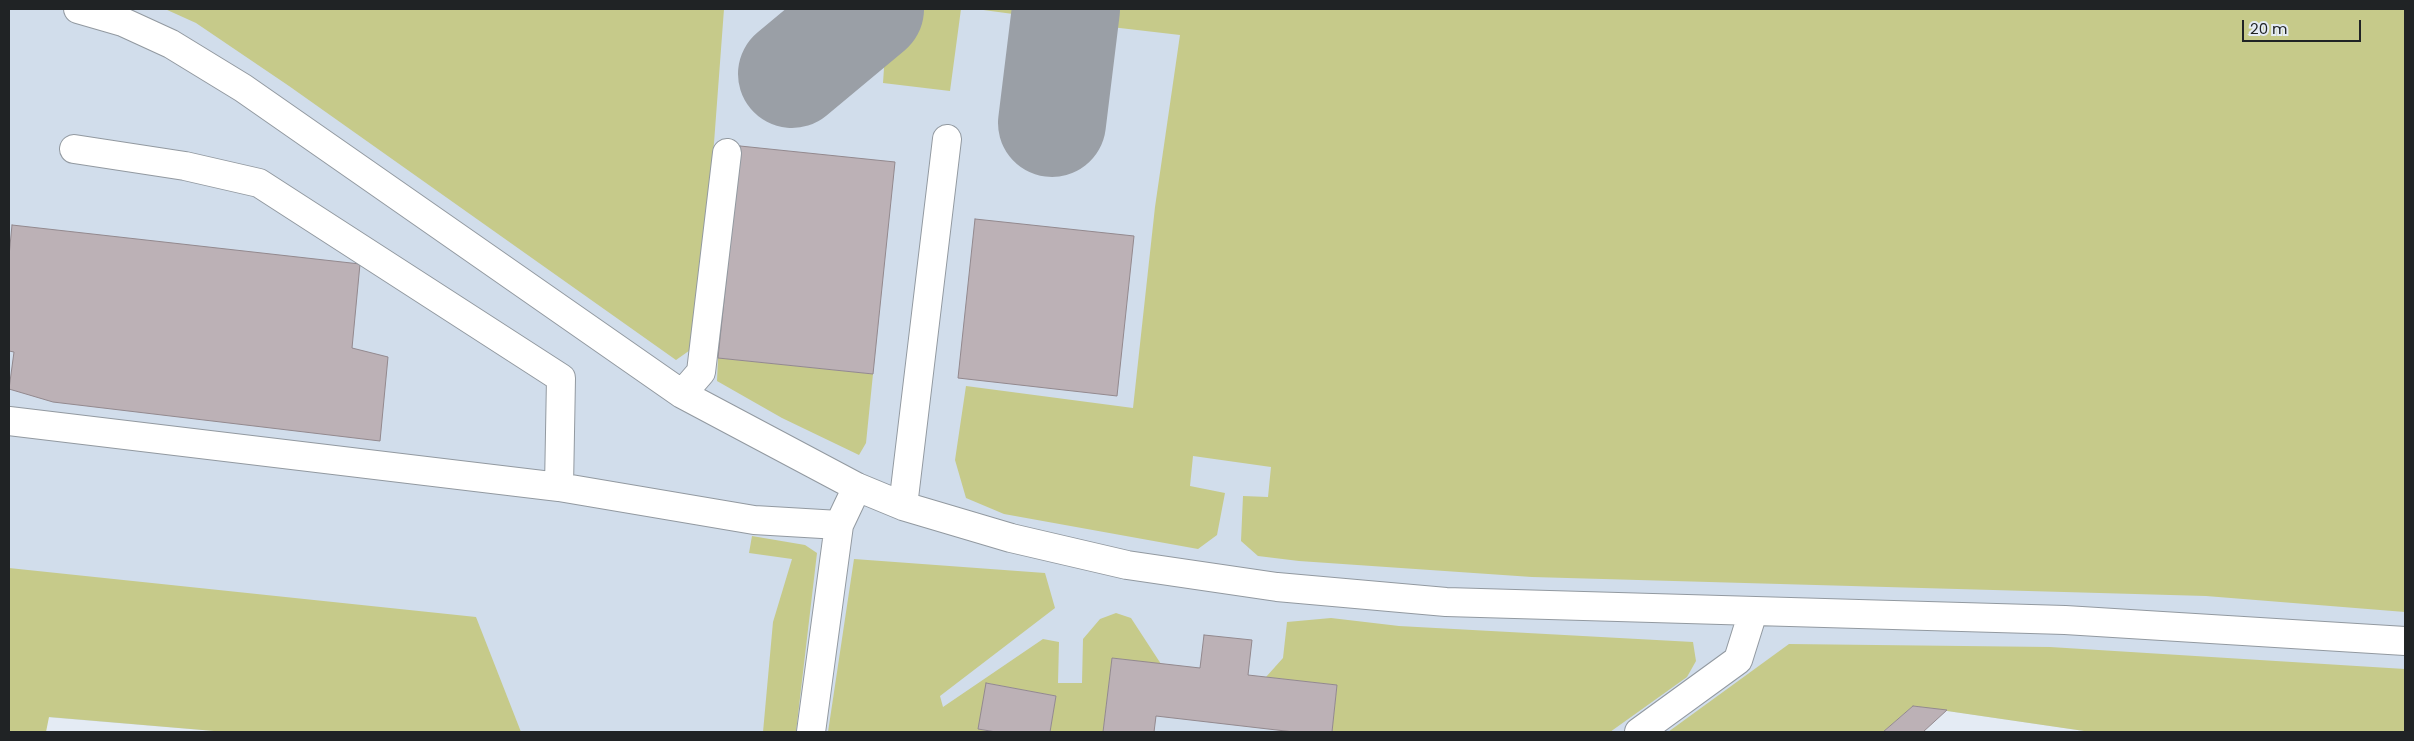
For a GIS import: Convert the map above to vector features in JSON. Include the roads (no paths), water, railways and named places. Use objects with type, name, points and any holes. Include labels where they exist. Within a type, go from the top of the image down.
[{"type":"lane","points":[[78,9],[123,22],[171,44],[243,88],[682,394],[857,487],[903,506],[1011,538],[1127,565],[1277,587],[1446,602],[2065,620],[2405,641]]},
{"type":"lane","points":[[903,506],[947,139]]},
{"type":"lane","points":[[74,149],[185,166],[259,183],[561,378],[559,487]]},
{"type":"lane","points":[[682,394],[701,372],[727,153]]},
{"type":"lane","points":[[9,421],[559,487],[754,520],[839,525]]},
{"type":"lane","points":[[811,732],[839,525],[857,487]]},
{"type":"lane","points":[[1639,732],[1738,660],[1753,612]]}]
